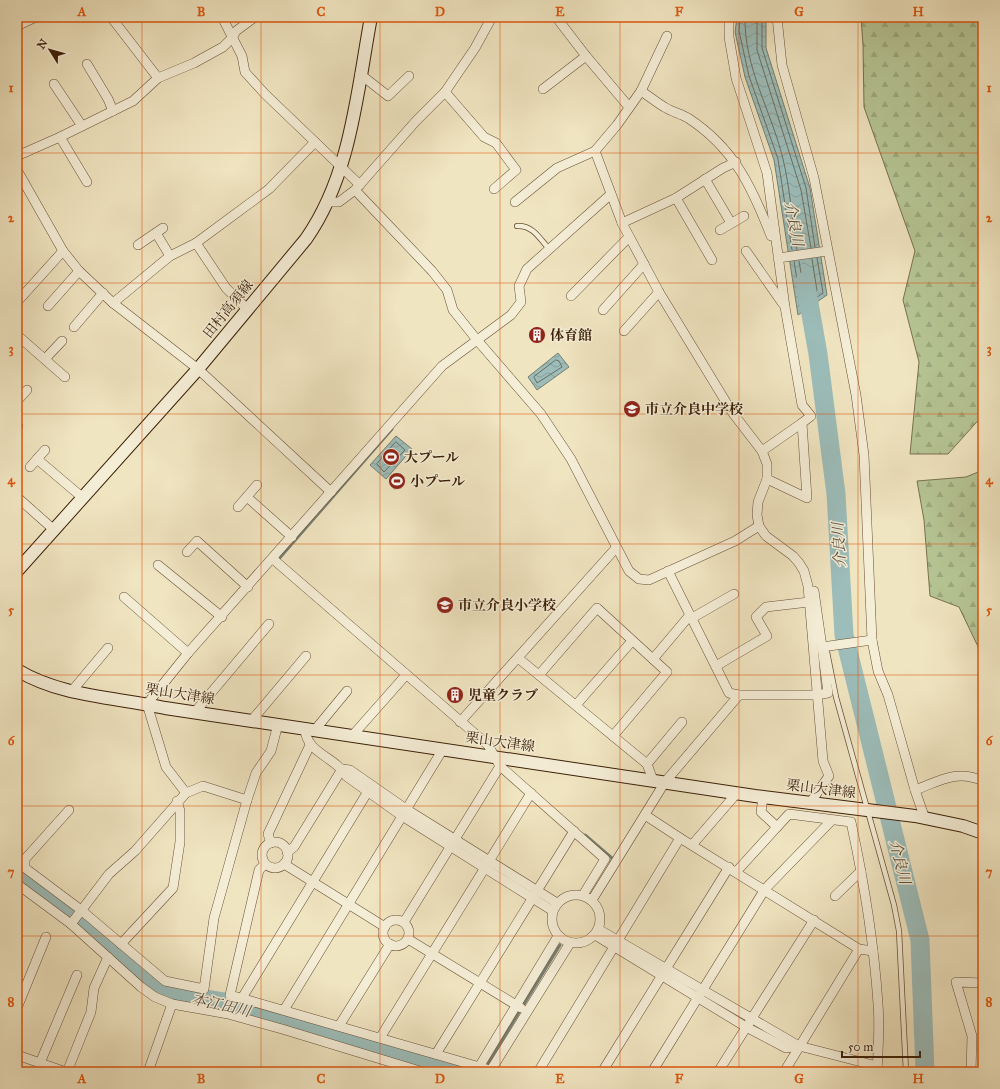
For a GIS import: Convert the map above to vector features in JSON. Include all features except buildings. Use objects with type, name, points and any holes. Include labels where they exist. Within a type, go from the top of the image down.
[{"type":"main road","name":"田村高須線","points":[[17,571],[198,369],[306,239],[319,220],[328,202],[341,167],[371,17]]},
{"type":"main road","name":"栗山大津線","points":[[17,670],[46,684],[71,692],[310,730],[443,749],[497,761],[659,781],[763,797],[920,818],[983,833]]},
{"type":"street","points":[[17,26],[36,17]]},
{"type":"street","points":[[111,17],[158,78]]},
{"type":"street","points":[[222,17],[242,56],[245,72],[341,167],[432,271],[447,290],[453,310],[541,414],[571,459],[629,571],[639,578],[649,580],[735,541],[759,526]]},
{"type":"street","points":[[17,156],[60,137],[133,101],[158,78],[194,63],[223,47],[232,38],[236,31],[255,17]]},
{"type":"street","points":[[328,202],[339,202],[358,188],[416,121],[445,92],[475,48],[492,17]]},
{"type":"street","points":[[556,17],[586,56],[629,106]]},
{"type":"street","points":[[729,17],[729,37],[736,78],[767,173],[776,248],[802,405],[811,416],[762,451]]},
{"type":"street","points":[[777,17],[782,65],[814,178],[823,251],[856,395],[864,455],[867,641],[888,695],[915,790],[920,818]]},
{"type":"street","points":[[515,202],[557,168],[595,150],[617,125],[641,91],[667,36]]},
{"type":"street","points":[[543,88],[586,56]]},
{"type":"street","points":[[87,64],[108,99],[113,111]]},
{"type":"street","points":[[360,74],[388,96],[409,76]]},
{"type":"street","points":[[54,84],[82,126]]},
{"type":"street","points":[[641,91],[666,108],[688,118],[723,146],[736,162],[762,214],[776,248]]},
{"type":"street","points":[[445,92],[484,137],[496,142],[516,170],[494,189]]},
{"type":"street","points":[[60,137],[87,182]]},
{"type":"street","points":[[113,303],[170,256],[196,243],[269,189],[315,142]]},
{"type":"street","points":[[595,150],[622,223],[659,292],[732,412],[762,451],[767,464],[766,479],[758,502],[756,515],[759,526],[766,536],[793,556],[804,571],[808,586],[816,695],[823,761],[829,776],[810,803]]},
{"type":"street","points":[[622,223],[676,198],[705,179],[736,162]]},
{"type":"street","points":[[17,170],[63,251],[79,271],[113,303],[198,369],[331,492]]},
{"type":"street","points":[[705,179],[731,224]]},
{"type":"street","points":[[186,793],[166,767],[147,704],[188,653],[222,617],[442,366],[511,315],[521,302],[519,286],[527,269],[611,194]]},
{"type":"street","points":[[676,198],[712,260]]},
{"type":"street","points":[[720,230],[744,216]]},
{"type":"street","points":[[138,245],[159,230],[170,256]]},
{"type":"street","points":[[571,296],[629,237]]},
{"type":"street","points":[[196,243],[226,288],[247,309]]},
{"type":"street","points":[[17,302],[63,251]]},
{"type":"street","points":[[746,251],[785,307]]},
{"type":"street","points":[[778,258],[823,251]]},
{"type":"street","points":[[603,310],[644,264]]},
{"type":"street","points":[[48,306],[79,271]]},
{"type":"street","points":[[624,331],[659,292]]},
{"type":"street","points":[[74,327],[103,293]]},
{"type":"street","points":[[17,335],[66,376]]},
{"type":"street","points":[[45,359],[62,340]]},
{"type":"street","points":[[17,401],[27,390]]},
{"type":"street","points":[[766,479],[807,498],[802,423]]},
{"type":"street","points":[[30,467],[45,450]]},
{"type":"street","points":[[37,459],[83,498]]},
{"type":"street","points":[[238,507],[257,485]]},
{"type":"street","points":[[17,497],[54,529]]},
{"type":"street","points":[[247,497],[292,537]]},
{"type":"street","points":[[187,552],[197,541],[248,587]]},
{"type":"street","points":[[460,722],[616,548]]},
{"type":"street","points":[[273,559],[488,745],[497,761],[605,860],[583,895]]},
{"type":"street","points":[[158,565],[222,617]]},
{"type":"street","points":[[668,571],[729,692],[739,695],[816,695],[828,693],[826,647],[813,587],[808,586]]},
{"type":"street","points":[[653,659],[691,616],[734,594]]},
{"type":"street","points":[[124,597],[188,653]]},
{"type":"street","points":[[716,666],[767,636],[756,617],[766,607],[809,602]]},
{"type":"street","points":[[539,675],[597,608],[667,672],[613,736]]},
{"type":"street","points":[[195,712],[269,624]]},
{"type":"street","points":[[576,705],[632,641]]},
{"type":"street","points":[[826,647],[867,641]]},
{"type":"street","points":[[71,692],[108,648]]},
{"type":"street","points":[[252,720],[306,656]]},
{"type":"street","points":[[518,658],[648,764],[659,781]]},
{"type":"street","points":[[352,736],[406,675]]},
{"type":"street","points":[[347,691],[305,737],[310,745],[342,769],[346,776],[370,788],[404,813],[555,907]]},
{"type":"street","points":[[592,900],[645,815],[659,781],[739,695]]},
{"type":"street","points":[[648,764],[682,722]]},
{"type":"street","points":[[69,810],[25,859],[25,868],[82,910],[165,981],[204,989],[214,918],[247,800],[256,773],[271,751],[278,724]]},
{"type":"street","points":[[271,843],[268,834],[310,745]]},
{"type":"street","points":[[284,1010],[443,749]]},
{"type":"street","points":[[404,922],[452,843],[497,761]]},
{"type":"street","points":[[287,852],[294,847],[342,769]]},
{"type":"street","points":[[915,790],[957,775],[971,776],[983,781]]},
{"type":"street","points":[[71,924],[109,874],[135,851],[186,793],[203,786],[247,800]]},
{"type":"street","points":[[242,998],[370,788]]},
{"type":"street","points":[[380,1038],[531,793]]},
{"type":"street","points":[[692,845],[737,793]]},
{"type":"street","points":[[763,797],[761,812],[777,826]]},
{"type":"street","points":[[121,944],[173,888],[180,842],[180,810],[178,801]]},
{"type":"street","points":[[596,932],[664,973],[699,994],[749,1023],[786,1048],[799,1046],[877,1069],[878,1006],[873,951],[861,870],[851,822],[831,821],[789,814],[732,870],[664,973],[602,1072]]},
{"type":"street","points":[[645,815],[859,949],[873,951]]},
{"type":"street","points":[[652,1072],[765,889],[831,821]]},
{"type":"street","points":[[436,1054],[574,831]]},
{"type":"street","points":[[538,1072],[680,838]]},
{"type":"street","points":[[271,843],[279,843],[287,852],[287,857],[284,864],[272,868],[266,864],[262,852],[267,845],[271,843]]},
{"type":"street","points":[[266,864],[259,870],[230,995],[494,1071],[521,1008],[558,936]]},
{"type":"street","points":[[284,864],[385,927]]},
{"type":"street","points":[[835,896],[861,870]]},
{"type":"street","points":[[17,884],[71,924],[141,987],[155,997],[172,1004],[228,1014],[400,1069],[423,1072]]},
{"type":"street","points":[[569,895],[583,895],[592,900],[600,914],[596,932],[583,942],[570,943],[558,936],[552,924],[555,907],[569,895]]},
{"type":"street","points":[[393,920],[404,922],[408,928],[408,939],[398,946],[390,944],[385,939],[385,927],[393,920]]},
{"type":"street","points":[[718,1072],[814,920]]},
{"type":"street","points":[[17,1008],[46,937]]},
{"type":"street","points":[[408,939],[521,1008]]},
{"type":"street","points":[[479,1067],[570,943]]},
{"type":"street","points":[[339,1026],[390,944]]},
{"type":"street","points":[[784,1072],[859,949]]},
{"type":"street","points":[[17,1055],[67,1072],[90,1012],[94,988],[108,957]]},
{"type":"street","points":[[40,1063],[77,975]]},
{"type":"street","points":[[971,1072],[972,1036],[956,982],[983,983]]},
{"type":"street","points":[[148,1072],[172,1004]]},
{"type":"lane","points":[[517,226],[524,225],[531,229],[549,249]]},
{"type":"lane","points":[[826,647],[836,697],[900,931],[906,1072]]},
{"type":"green space","points":[[861,17],[983,17],[983,415],[948,454],[910,454],[919,362],[903,300],[915,251],[864,107]]},
{"type":"green space","points":[[983,470],[983,657],[959,607],[930,596],[924,520],[917,481],[966,477]]},
{"type":"water","points":[[737,17],[766,17],[766,48],[810,188],[827,295],[798,315],[774,160],[745,77],[735,32]]},
{"type":"water","points":[[558,353],[569,367],[537,390],[528,377]]},
{"type":"water","name":"大プール","points":[[396,436],[412,449],[386,479],[370,465]]},
{"type":"water","name":"小プール","points":[[400,473],[405,478],[395,490],[390,484]]},
{"type":"waterway","name":"介良川","points":[[805,281],[818,354],[836,494],[844,635],[920,940],[925,1072]]},
{"type":"waterway","points":[[277,561],[392,429]]},
{"type":"waterway","points":[[585,835],[613,859],[611,862]]},
{"type":"waterway","name":"本江田川","points":[[17,872],[64,906],[154,982],[186,996],[223,1002],[289,1023],[385,1049],[459,1072]]},
{"type":"waterway","points":[[485,1068],[560,945]]},
{"type":"place","name":"体育館","points":[[537,335]]},
{"type":"place","name":"市立介良中学校","points":[[632,409]]},
{"type":"place","name":"大プール","points":[[391,457]]},
{"type":"place","name":"小プール","points":[[397,481]]},
{"type":"place","name":"市立介良小学校","points":[[445,605]]},
{"type":"place","name":"児童クラブ","points":[[455,695]]}]
